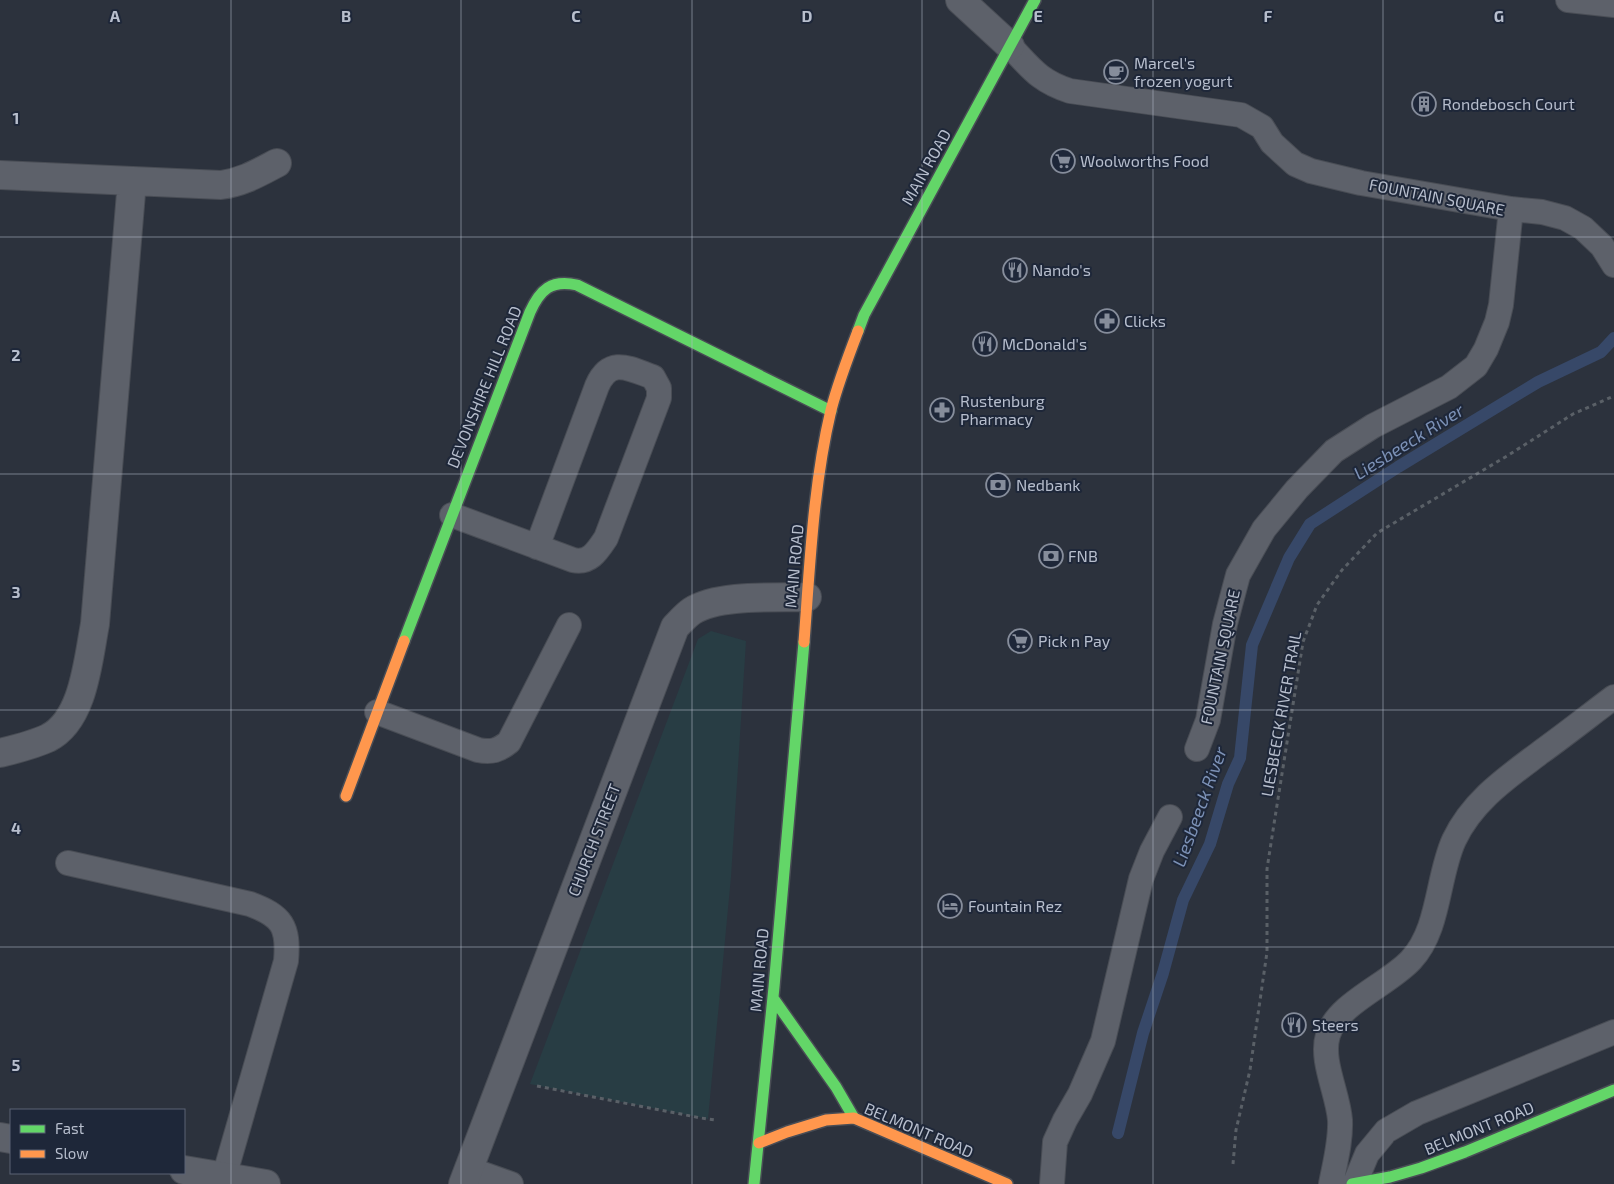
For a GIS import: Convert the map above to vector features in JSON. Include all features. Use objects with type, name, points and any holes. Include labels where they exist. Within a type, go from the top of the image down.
[{"type":"main road","name":"MAIN ROAD","points":[[754,1184],[817,487],[831,411],[840,378],[864,315],[1035,0]]},
{"type":"main road","name":"DEVONSHIRE HILL ROAD","points":[[346,796],[533,307],[544,290],[551,286],[568,283],[577,285],[831,411]]},
{"type":"main road","points":[[772,998],[836,1087],[854,1118]]},
{"type":"main road","name":"BELMONT ROAD","points":[[1354,1184],[1390,1177],[1425,1176],[1465,1152],[1614,1090]]},
{"type":"main road","name":"BELMONT ROAD","points":[[759,1143],[826,1120],[854,1118],[1007,1184]]},
{"type":"street","points":[[960,0],[1010,46]]},
{"type":"street","points":[[0,175],[221,184],[253,177],[277,163]]},
{"type":"street","points":[[0,753],[49,737],[61,727],[70,718],[78,702],[87,667],[95,624],[132,180]]},
{"type":"street","name":"CHURCH STREET","points":[[466,1177],[675,628],[692,611],[711,603],[734,599],[807,597]]},
{"type":"street","points":[[185,1170],[266,1184]]},
{"type":"lane","points":[[1568,0],[1614,5]]},
{"type":"lane","name":"FOUNTAIN SQUARE","points":[[1010,46],[1040,78],[1070,91],[1241,116],[1262,127],[1272,143],[1295,164],[1311,171],[1361,183],[1511,209],[1501,305],[1490,340],[1476,366],[1449,387],[1373,426],[1334,451],[1296,489],[1264,528],[1238,575],[1225,624],[1208,720],[1198,749]]},
{"type":"lane","points":[[1511,209],[1542,212],[1566,218],[1583,228],[1602,246],[1614,265]]},
{"type":"lane","points":[[452,515],[537,547],[579,562],[594,555],[606,538],[658,398],[659,388],[653,377],[619,366],[604,372],[597,386],[537,547]]},
{"type":"lane","points":[[377,712],[478,750],[488,752],[499,750],[509,742],[569,625]]},
{"type":"lane","points":[[1331,1184],[1340,1135],[1339,1110],[1325,1050],[1331,1024],[1341,1013],[1412,960],[1424,942],[1433,919],[1444,867],[1455,839],[1473,810],[1492,789],[1614,697]]},
{"type":"lane","points":[[1052,1184],[1055,1142],[1080,1094],[1103,1041],[1141,879],[1152,851],[1170,817]]},
{"type":"lane","points":[[68,863],[250,904],[266,910],[278,918],[284,930],[287,946],[286,961],[224,1177]]},
{"type":"lane","points":[[1354,1184],[1367,1154],[1386,1131],[1417,1113],[1614,1032]]},
{"type":"lane","points":[[466,1177],[511,1184]]},
{"type":"path","name":"LIESBEECK RIVER TRAIL","points":[[1233,1164],[1236,1130],[1250,1070],[1267,952],[1267,869],[1272,833],[1303,642],[1317,605],[1342,570],[1377,532],[1507,456],[1573,414],[1614,396]]},
{"type":"path","points":[[504,1076],[530,1084],[716,1120]]},
{"type":"shaded area","points":[[711,631],[746,641],[731,877],[708,1119],[530,1084],[698,639]]},
{"type":"waterway","name":"Liesbeeck River","points":[[1118,1133],[1143,1033],[1163,973],[1183,900],[1210,844],[1228,784],[1240,758],[1252,645],[1289,558],[1310,524],[1398,467],[1538,382],[1601,352],[1614,338]]},
{"type":"traffic: fast","points":[[858,331],[864,315],[1035,0]]},
{"type":"traffic: fast","points":[[404,641],[530,312],[542,292],[553,285],[577,285],[831,411]]},
{"type":"traffic: fast","points":[[754,1184],[774,987],[804,642]]},
{"type":"traffic: fast","points":[[773,998],[836,1087],[854,1118]]},
{"type":"traffic: fast","points":[[1352,1184],[1390,1177],[1421,1168],[1465,1152],[1614,1090]]},
{"type":"traffic: slow","points":[[804,642],[813,525],[820,467],[831,410],[858,331]]},
{"type":"traffic: slow","points":[[346,796],[404,641]]},
{"type":"traffic: slow","points":[[759,1143],[826,1120],[854,1118],[1007,1184]]},
{"type":"place","name":"Marcel's frozen yogurt","points":[[1116,72]]},
{"type":"place","name":"Rondebosch Court","points":[[1424,104]]},
{"type":"place","name":"Woolworths Food","points":[[1063,161]]},
{"type":"place","name":"Nando's","points":[[1015,270]]},
{"type":"place","name":"Clicks","points":[[1107,321]]},
{"type":"place","name":"McDonald's","points":[[985,344]]},
{"type":"place","name":"Rustenburg Pharmacy","points":[[942,410]]},
{"type":"place","name":"Nedbank","points":[[998,485]]},
{"type":"place","name":"FNB","points":[[1051,556]]},
{"type":"place","name":"Pick n Pay","points":[[1020,641]]},
{"type":"place","name":"Fountain Rez","points":[[950,906]]},
{"type":"place","name":"Steers","points":[[1294,1025]]}]
